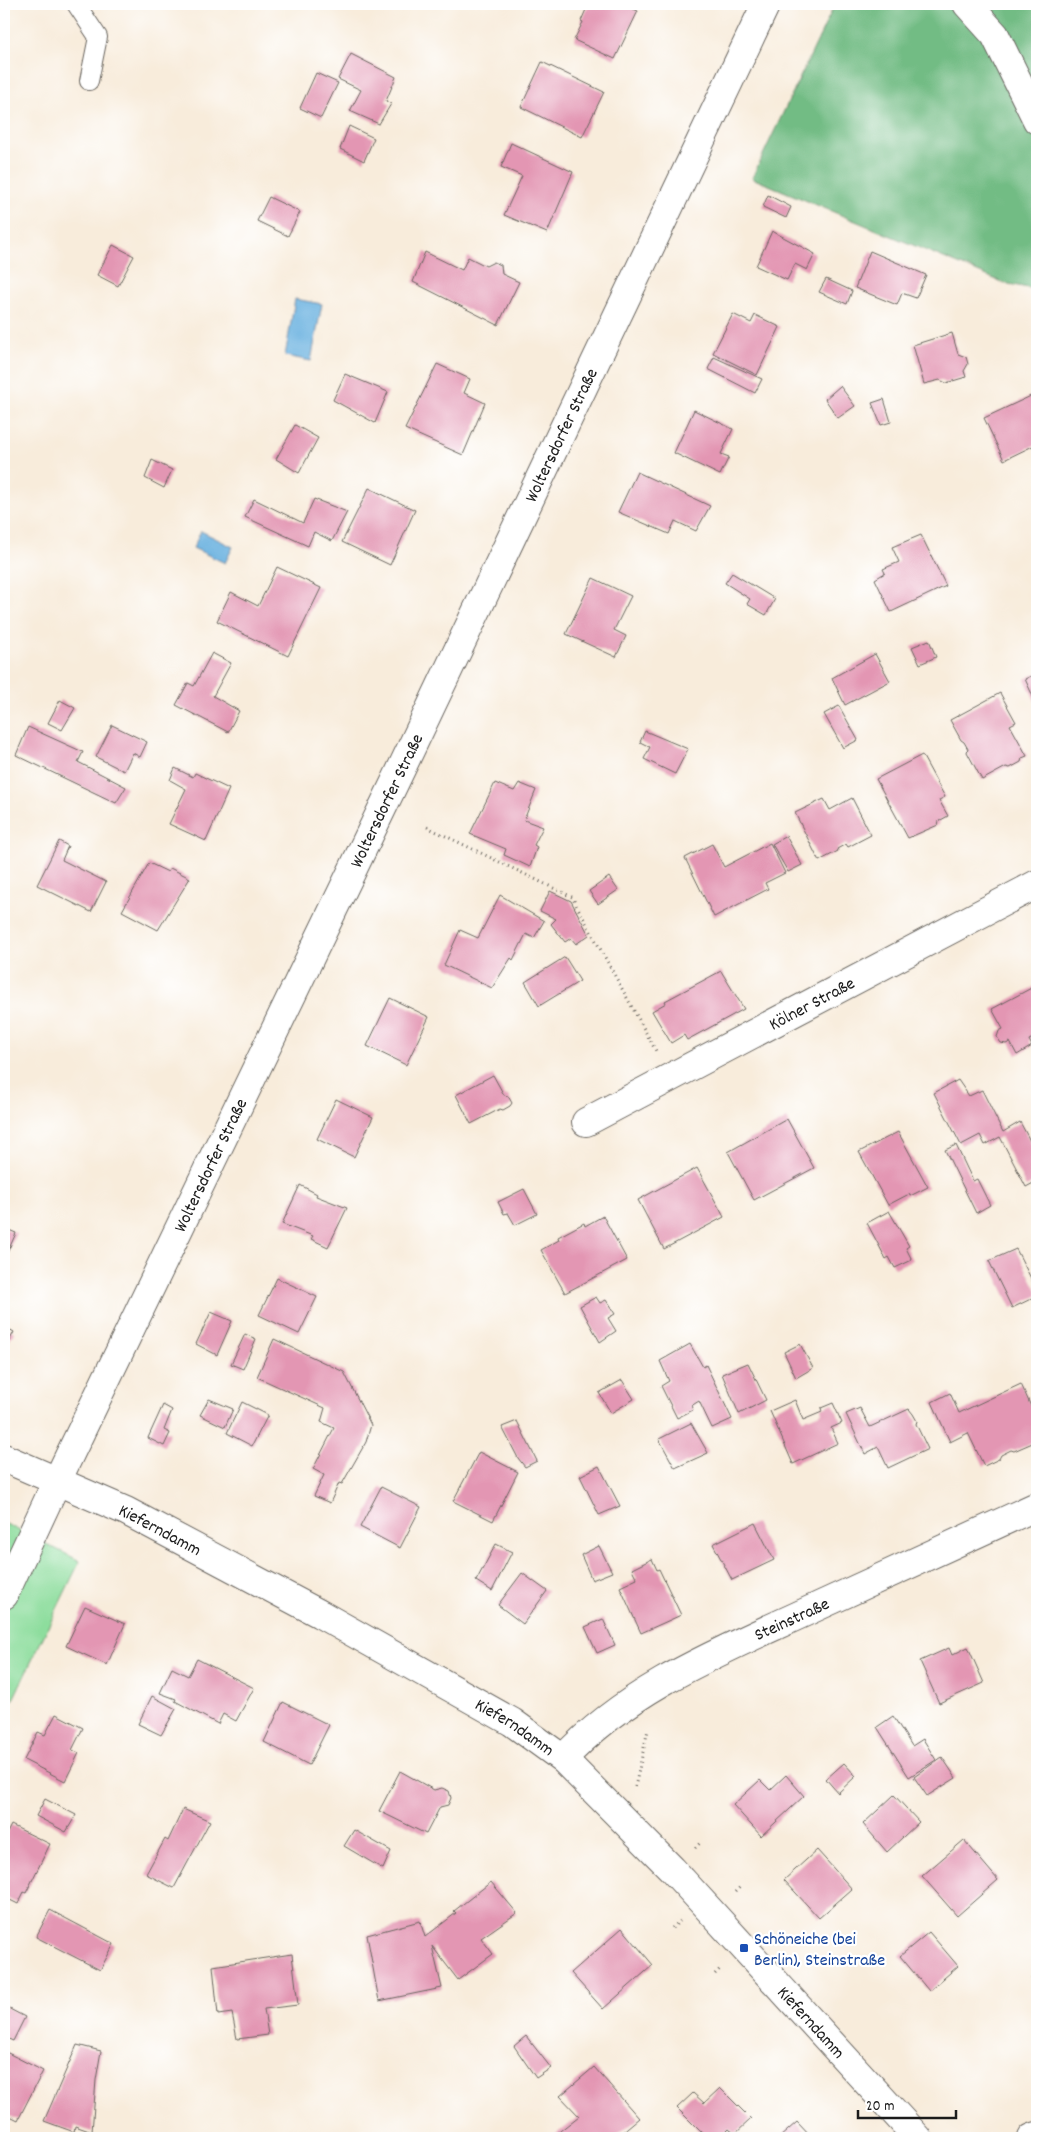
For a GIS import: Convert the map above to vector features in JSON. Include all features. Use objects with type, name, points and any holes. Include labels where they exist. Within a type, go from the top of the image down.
[{"type":"street","name":"Woltersdorfer Straße","points":[[4,1595],[766,4]]},
{"type":"street","points":[[967,4],[995,35],[1037,120]]},
{"type":"street","name":"Kölner Straße","points":[[586,1122],[1037,884]]},
{"type":"street","name":"Kieferndamm","points":[[4,1458],[126,1511],[320,1614],[512,1722],[563,1758],[672,1869],[918,2138]]},
{"type":"street","name":"Steinstraße","points":[[563,1758],[579,1740],[602,1722],[656,1686],[714,1654],[1037,1506]]},
{"type":"street","points":[[1032,2138],[1037,2136]]},
{"type":"lane","points":[[76,4],[98,37],[89,81]]},
{"type":"path","points":[[427,827],[572,897],[671,1078]]},
{"type":"path","points":[[635,1786],[648,1730]]},
{"type":"green space","points":[[835,4],[1037,4],[1037,290],[1004,283],[752,178]]},
{"type":"green space","points":[[4,1523],[80,1561],[4,1718]]},
{"type":"water","points":[[295,299],[322,304],[311,361],[285,356]]},
{"type":"water","points":[[201,531],[233,547],[225,563],[193,548]]},
{"type":"building","points":[[592,4],[621,4],[638,11],[615,59],[574,40],[583,22],[581,21],[588,5],[590,7]]},
{"type":"building","points":[[351,54],[396,77],[386,101],[391,104],[379,124],[350,111],[361,90],[338,79]]},
{"type":"building","points":[[542,62],[604,92],[582,137],[521,107]]},
{"type":"building","points":[[316,73],[338,83],[321,118],[300,108]]},
{"type":"building","points":[[349,126],[374,138],[364,161],[340,149]]},
{"type":"building","points":[[511,143],[573,172],[547,233],[504,215],[522,176],[501,167]]},
{"type":"building","points":[[768,195],[791,207],[786,218],[763,207]]},
{"type":"building","points":[[269,197],[300,212],[288,236],[257,221]]},
{"type":"building","points":[[772,231],[815,254],[807,270],[795,264],[787,280],[756,266]]},
{"type":"building","points":[[113,245],[134,256],[118,286],[97,275]]},
{"type":"building","points":[[870,251],[926,275],[916,298],[902,293],[897,305],[855,288]]},
{"type":"building","points":[[425,252],[462,270],[468,257],[486,266],[494,262],[501,265],[502,274],[519,282],[498,325],[413,282]]},
{"type":"building","points":[[826,279],[852,291],[847,304],[819,292]]},
{"type":"building","points":[[733,314],[751,323],[755,315],[780,327],[757,375],[713,353]]},
{"type":"building","points":[[952,333],[958,354],[966,357],[968,364],[964,371],[966,377],[946,383],[940,380],[924,384],[913,345]]},
{"type":"building","points":[[714,357],[762,379],[755,393],[708,369]]},
{"type":"building","points":[[437,364],[470,379],[464,393],[485,403],[463,455],[405,429]]},
{"type":"building","points":[[345,374],[388,392],[375,423],[333,400]]},
{"type":"building","points":[[840,386],[855,406],[838,418],[825,399]]},
{"type":"building","points":[[1033,395],[1037,405],[1037,444],[1004,460],[984,418]]},
{"type":"building","points":[[884,399],[891,422],[881,425],[872,403]]},
{"type":"building","points":[[694,410],[733,429],[721,454],[729,457],[720,475],[674,453]]},
{"type":"building","points":[[295,425],[318,438],[299,473],[276,459]]},
{"type":"building","points":[[152,460],[172,470],[164,488],[145,478]]},
{"type":"building","points":[[637,472],[710,506],[696,531],[675,521],[669,534],[618,512]]},
{"type":"building","points":[[369,488],[415,510],[390,565],[342,542]]},
{"type":"building","points":[[254,499],[303,523],[314,499],[347,512],[332,541],[314,532],[308,546],[245,517]]},
{"type":"building","points":[[921,535],[946,586],[891,612],[875,579],[885,573],[883,569],[899,562],[892,547]]},
{"type":"building","points":[[277,567],[321,588],[288,656],[217,621],[231,592],[258,606]]},
{"type":"building","points":[[732,573],[775,599],[766,615],[747,604],[750,599],[725,583]]},
{"type":"building","points":[[593,578],[631,596],[614,630],[626,636],[616,657],[566,634]]},
{"type":"building","points":[[929,640],[936,657],[920,664],[912,647]]},
{"type":"building","points":[[212,653],[231,663],[213,696],[239,711],[228,732],[176,705],[188,683],[194,686]]},
{"type":"building","points":[[875,654],[890,681],[845,705],[832,678]]},
{"type":"building","points":[[1037,673],[1037,705],[1025,679]]},
{"type":"building","points":[[1000,693],[1016,722],[1010,725],[1027,756],[1010,768],[1006,767],[982,780],[967,752],[968,749],[950,720]]},
{"type":"building","points":[[60,700],[75,708],[62,730],[48,723]]},
{"type":"building","points":[[839,706],[858,740],[843,748],[824,714]]},
{"type":"building","points":[[112,725],[147,742],[140,757],[133,753],[124,771],[96,757]]},
{"type":"building","points":[[28,727],[83,752],[78,762],[126,787],[116,803],[16,755]]},
{"type":"building","points":[[645,731],[688,749],[675,774],[644,759],[650,747],[640,742]]},
{"type":"building","points":[[922,755],[945,797],[939,800],[948,816],[939,821],[938,825],[908,838],[876,779]]},
{"type":"building","points":[[175,768],[193,777],[195,773],[229,789],[206,841],[169,824],[186,789],[170,780]]},
{"type":"building","points":[[495,783],[514,791],[519,783],[536,790],[524,820],[543,827],[534,845],[537,847],[530,867],[504,855],[506,849],[470,834]]},
{"type":"building","points":[[852,798],[871,835],[848,847],[846,844],[837,849],[838,851],[819,861],[795,813],[824,799],[830,810]]},
{"type":"building","points":[[786,836],[802,865],[788,872],[772,844]]},
{"type":"building","points":[[59,841],[68,846],[62,860],[106,882],[91,912],[37,885]]},
{"type":"building","points":[[770,843],[785,873],[765,883],[768,889],[714,917],[685,858],[712,844],[724,867]]},
{"type":"building","points":[[149,863],[168,872],[170,868],[190,878],[158,930],[122,911]]},
{"type":"building","points":[[609,877],[618,890],[598,904],[589,891]]},
{"type":"building","points":[[550,891],[571,901],[589,935],[576,944],[571,938],[565,942],[551,924],[556,919],[540,911]]},
{"type":"building","points":[[500,895],[544,921],[534,938],[526,934],[513,960],[511,958],[492,988],[444,965],[460,930],[478,938]]},
{"type":"building","points":[[565,957],[580,981],[539,1006],[525,982]]},
{"type":"building","points":[[721,971],[744,1009],[687,1040],[684,1035],[671,1043],[652,1011],[666,1003],[665,1001]]},
{"type":"building","points":[[1037,985],[1037,1036],[1029,1040],[1032,1046],[1017,1055],[1010,1042],[1006,1044],[1001,1043],[997,1037],[999,1031],[1003,1029],[992,1009]]},
{"type":"building","points":[[390,998],[429,1017],[406,1065],[367,1046]]},
{"type":"building","points":[[493,1075],[504,1095],[508,1096],[512,1103],[503,1110],[500,1109],[471,1124],[456,1095]]},
{"type":"building","points":[[958,1080],[969,1096],[982,1090],[1003,1132],[1020,1122],[1037,1154],[1037,1181],[1026,1187],[1000,1137],[985,1145],[980,1135],[961,1145],[934,1093]]},
{"type":"building","points":[[336,1099],[373,1117],[354,1157],[317,1139]]},
{"type":"building","points":[[787,1119],[814,1168],[754,1200],[728,1152]]},
{"type":"building","points":[[898,1132],[928,1187],[888,1205],[859,1152]]},
{"type":"building","points":[[956,1145],[973,1181],[977,1179],[990,1205],[976,1213],[945,1150]]},
{"type":"building","points":[[697,1168],[724,1217],[664,1249],[638,1200]]},
{"type":"building","points":[[300,1185],[317,1194],[316,1196],[347,1208],[328,1247],[311,1239],[313,1236],[282,1224]]},
{"type":"building","points":[[524,1189],[537,1214],[515,1225],[508,1213],[504,1214],[498,1202]]},
{"type":"building","points":[[889,1211],[909,1246],[906,1248],[912,1260],[895,1268],[889,1257],[886,1259],[867,1223]]},
{"type":"building","points":[[603,1216],[627,1260],[565,1293],[541,1250],[559,1240],[558,1237],[584,1223],[585,1226]]},
{"type":"building","points":[[4,1228],[16,1233],[4,1260]]},
{"type":"building","points":[[1016,1249],[1037,1290],[1037,1296],[1012,1308],[989,1261]]},
{"type":"building","points":[[277,1278],[317,1297],[299,1334],[259,1315]]},
{"type":"building","points":[[596,1297],[600,1303],[606,1300],[615,1314],[608,1318],[616,1331],[600,1342],[580,1306]]},
{"type":"building","points":[[211,1312],[232,1321],[217,1355],[196,1344]]},
{"type":"building","points":[[4,1326],[14,1332],[4,1351]]},
{"type":"building","points":[[245,1334],[256,1339],[243,1369],[231,1364]]},
{"type":"building","points":[[274,1339],[344,1372],[371,1425],[366,1442],[342,1484],[339,1483],[330,1503],[314,1496],[324,1475],[313,1469],[334,1428],[321,1422],[325,1408],[257,1377]]},
{"type":"building","points":[[690,1344],[703,1367],[706,1365],[732,1419],[712,1428],[699,1401],[691,1406],[693,1410],[677,1418],[661,1386],[669,1381],[660,1361]]},
{"type":"building","points":[[800,1344],[813,1368],[796,1378],[784,1352]]},
{"type":"building","points":[[748,1363],[766,1400],[739,1414],[722,1374]]},
{"type":"building","points":[[622,1380],[634,1399],[611,1413],[599,1393]]},
{"type":"building","points":[[1021,1384],[1037,1420],[1037,1441],[1014,1451],[1011,1450],[1001,1455],[999,1459],[984,1466],[968,1433],[950,1442],[932,1402],[950,1393],[959,1413]]},
{"type":"building","points":[[209,1399],[233,1409],[225,1427],[200,1415]]},
{"type":"building","points":[[795,1400],[803,1420],[822,1412],[821,1408],[833,1403],[842,1423],[831,1428],[838,1443],[793,1464],[770,1411]]},
{"type":"building","points":[[242,1402],[268,1415],[252,1446],[227,1433]]},
{"type":"building","points":[[163,1405],[172,1410],[164,1430],[170,1433],[164,1446],[148,1438]]},
{"type":"building","points":[[860,1408],[870,1427],[909,1409],[917,1421],[916,1424],[928,1449],[888,1468],[878,1447],[865,1454],[846,1414]]},
{"type":"building","points":[[517,1421],[537,1461],[525,1467],[518,1458],[502,1427]]},
{"type":"building","points":[[691,1423],[708,1453],[675,1468],[659,1439]]},
{"type":"building","points":[[479,1452],[518,1472],[493,1521],[453,1501]]},
{"type":"building","points":[[599,1466],[620,1506],[599,1515],[580,1476]]},
{"type":"building","points":[[381,1487],[421,1507],[400,1548],[360,1527]]},
{"type":"building","points":[[755,1523],[774,1560],[732,1580],[713,1544]]},
{"type":"building","points":[[496,1544],[512,1552],[492,1591],[476,1581]]},
{"type":"building","points":[[599,1546],[612,1572],[592,1580],[581,1555]]},
{"type":"building","points":[[652,1559],[657,1570],[659,1569],[681,1615],[641,1633],[620,1587],[637,1579],[632,1569]]},
{"type":"building","points":[[522,1573],[547,1591],[523,1624],[498,1605]]},
{"type":"building","points":[[85,1606],[125,1624],[107,1665],[66,1646]]},
{"type":"building","points":[[603,1619],[615,1645],[597,1653],[585,1627]]},
{"type":"building","points":[[968,1647],[984,1683],[939,1703],[920,1661],[949,1648],[952,1655]]},
{"type":"building","points":[[197,1659],[254,1688],[236,1721],[223,1714],[218,1724],[175,1701],[176,1699],[160,1693],[172,1668],[188,1676]]},
{"type":"building","points":[[152,1696],[176,1709],[161,1735],[138,1724]]},
{"type":"building","points":[[283,1702],[329,1725],[309,1765],[264,1742]]},
{"type":"building","points":[[56,1714],[83,1728],[72,1750],[79,1753],[65,1781],[24,1760],[38,1732],[45,1735]]},
{"type":"building","points":[[893,1716],[912,1746],[923,1739],[936,1760],[909,1777],[877,1727]]},
{"type":"building","points":[[942,1757],[956,1778],[927,1796],[914,1777]]},
{"type":"building","points":[[844,1763],[856,1776],[838,1793],[826,1779]]},
{"type":"building","points":[[400,1771],[434,1790],[442,1788],[449,1791],[451,1798],[448,1805],[440,1807],[426,1834],[379,1811]]},
{"type":"building","points":[[786,1775],[804,1796],[761,1836],[733,1805],[760,1780],[770,1790]]},
{"type":"building","points":[[894,1795],[919,1822],[887,1852],[863,1824]]},
{"type":"building","points":[[45,1799],[76,1815],[66,1832],[36,1816]]},
{"type":"building","points":[[183,1809],[210,1821],[174,1888],[146,1874],[165,1839],[168,1841]]},
{"type":"building","points":[[11,1825],[50,1844],[26,1893],[24,1892],[18,1904],[4,1897],[4,1839]]},
{"type":"building","points":[[354,1830],[391,1851],[383,1869],[344,1846]]},
{"type":"building","points":[[964,1840],[998,1880],[957,1916],[922,1876]]},
{"type":"building","points":[[817,1850],[852,1889],[819,1918],[784,1880]]},
{"type":"building","points":[[491,1882],[517,1913],[481,1938],[493,1954],[458,1980],[432,1946],[442,1988],[379,2001],[367,1935],[420,1921],[425,1937]]},
{"type":"building","points":[[50,1910],[114,1944],[100,1970],[36,1937]]},
{"type":"building","points":[[622,1928],[653,1965],[603,2009],[571,1973]]},
{"type":"building","points":[[929,1932],[958,1966],[929,1991],[900,1956]]},
{"type":"building","points":[[292,1954],[298,2005],[264,2009],[268,2035],[237,2039],[232,2013],[218,2015],[213,1966]]},
{"type":"building","points":[[1037,1975],[1037,1991],[1031,1978]]},
{"type":"building","points":[[4,2006],[25,2017],[13,2041],[4,2037]]},
{"type":"building","points":[[526,2036],[551,2068],[536,2078],[514,2046]]},
{"type":"building","points":[[77,2045],[101,2051],[96,2080],[92,2132],[75,2126],[74,2132],[44,2121]]},
{"type":"building","points":[[4,2051],[43,2071],[18,2120],[4,2113]]},
{"type":"building","points":[[594,2067],[639,2118],[615,2138],[551,2138],[579,2116],[560,2096]]},
{"type":"building","points":[[720,2088],[751,2119],[735,2134],[729,2129],[720,2138],[707,2138],[677,2108],[693,2093],[704,2103]]},
{"type":"building","points":[[797,2122],[812,2138],[779,2138]]},
{"type":"place","name":"Schöneiche (bei Berlin), Steinstraße","points":[[744,1948]]}]
